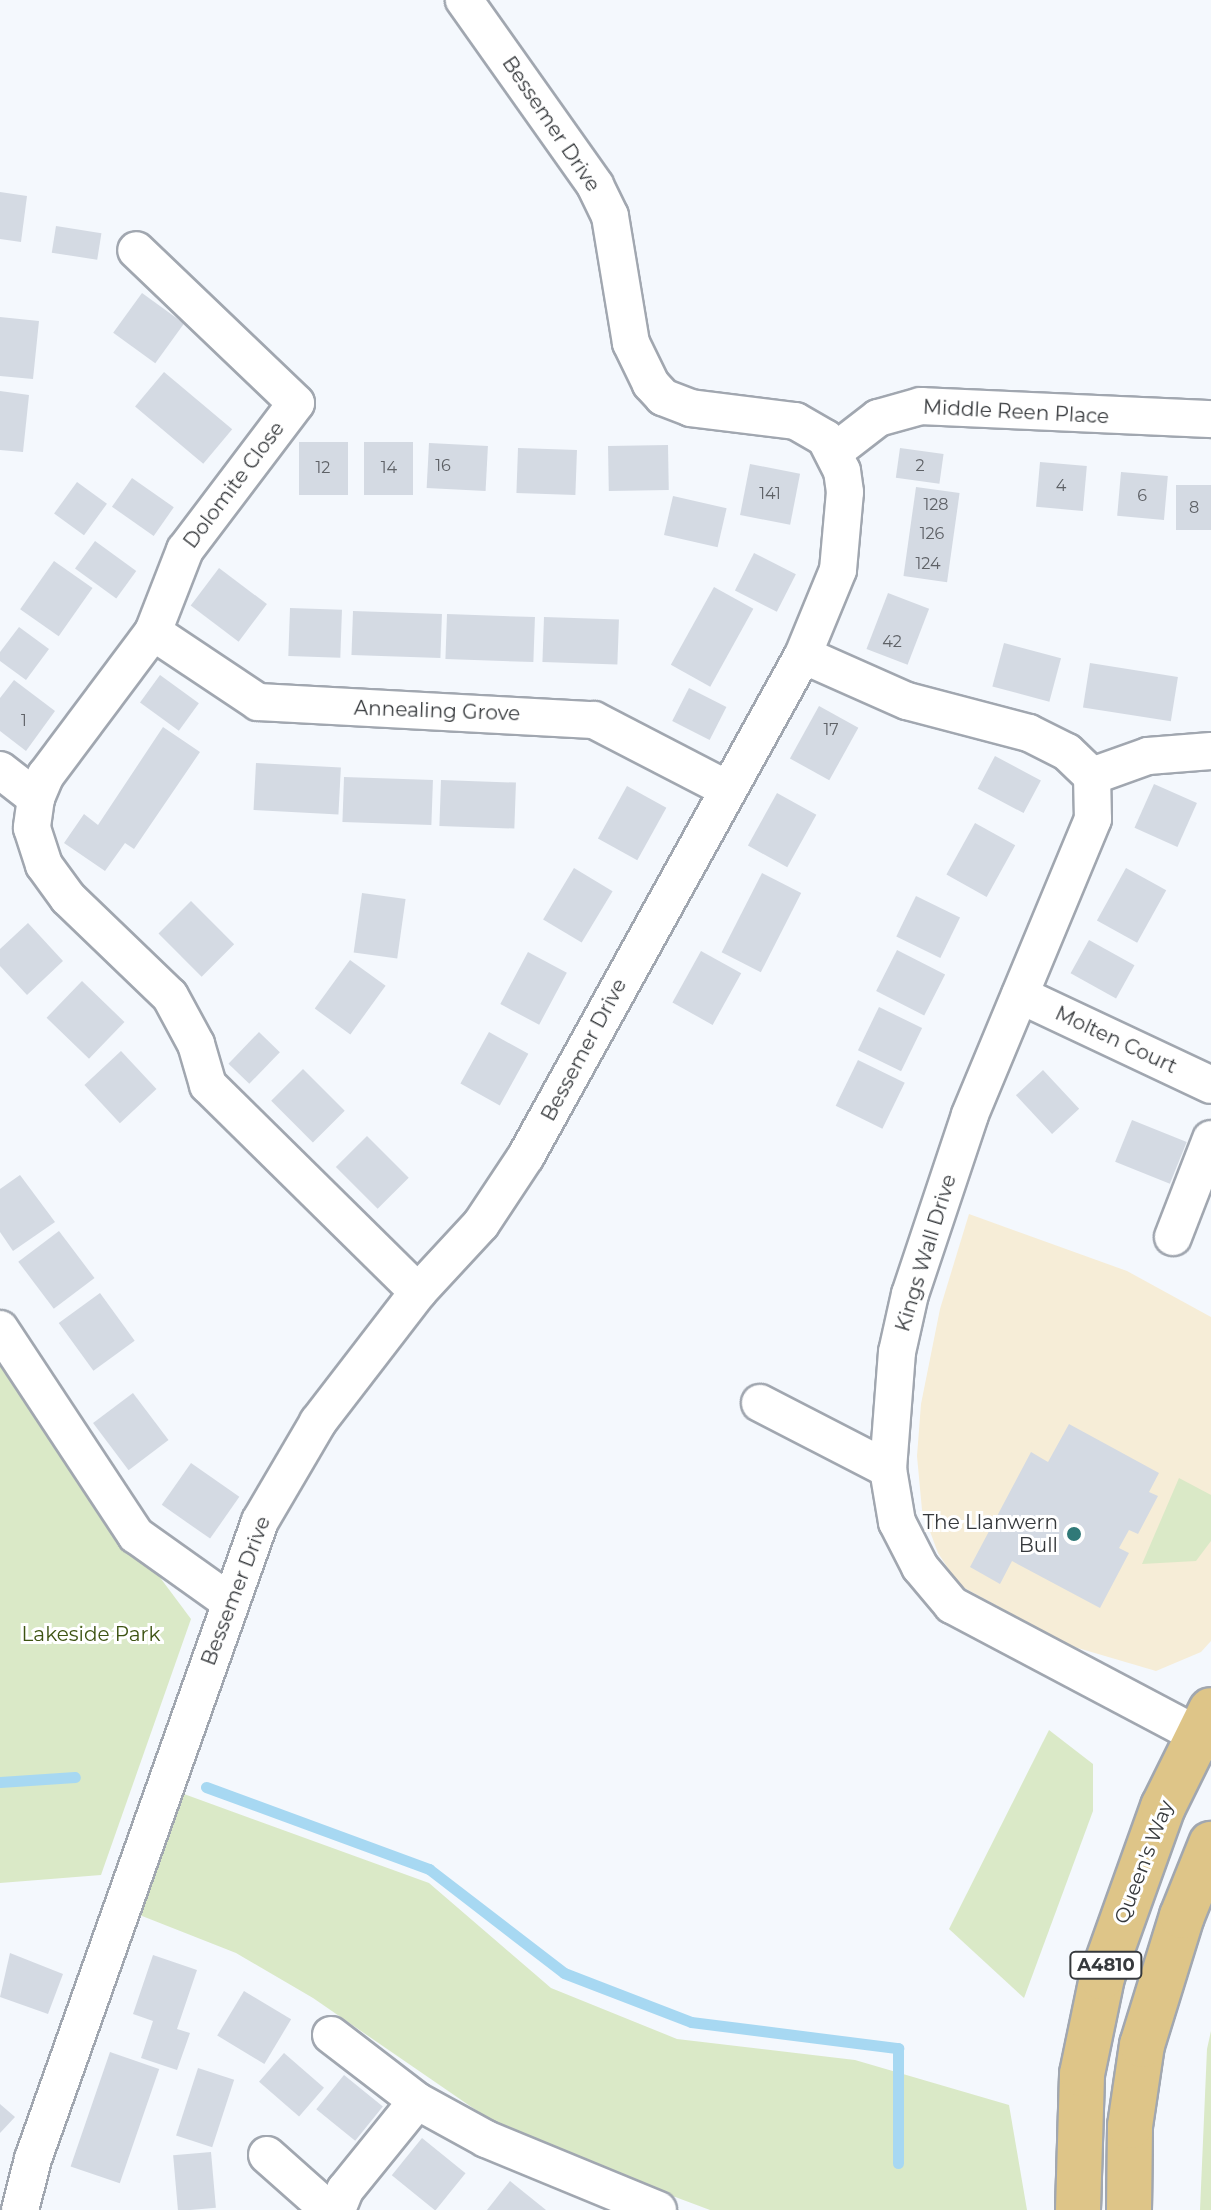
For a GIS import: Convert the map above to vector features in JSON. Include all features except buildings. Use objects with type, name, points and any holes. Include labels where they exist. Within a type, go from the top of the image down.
[{"type":"main road","name":"Queen's Way","points":[[1078,2210],[1082,2074],[1102,1977],[1163,1807],[1206,1729]]},
{"type":"main road","name":"A4810","points":[[1129,2210],[1130,2126],[1142,2045],[1182,1916],[1211,1844]]},
{"type":"street","name":"Bessemer Drive","points":[[20,2210],[33,2159],[260,1521],[286,1473],[418,1292],[481,1224],[526,1156],[725,788],[803,655],[838,570],[845,492],[834,452],[813,429],[795,421],[691,408],[663,397],[651,384],[631,343],[610,216],[595,185],[464,0]]},
{"type":"street","name":"Dolomite Close","points":[[36,798],[46,775],[153,632],[185,550],[296,403],[136,250]]},
{"type":"street","name":"Middle Reen Place","points":[[834,452],[878,418],[921,406],[1211,419]]},
{"type":"street","name":"Annealing Grove","points":[[153,632],[258,702],[594,720],[725,788]]},
{"type":"street","points":[[803,655],[907,701],[1029,733],[1067,752],[1092,776],[1148,756],[1211,751]]},
{"type":"street","points":[[0,770],[36,798],[32,828],[44,865],[68,898],[170,996],[196,1044],[208,1085],[418,1292]]},
{"type":"street","name":"Kings Wall Drive","points":[[1092,776],[1093,819],[970,1115],[910,1294],[897,1352],[888,1469],[897,1522],[920,1567],[952,1605],[1206,1729]]},
{"type":"street","name":"Molten Court","points":[[1020,995],[1211,1085]]},
{"type":"street","points":[[1173,1237],[1211,1139]]},
{"type":"street","points":[[0,1329],[136,1535],[230,1602]]},
{"type":"street","points":[[760,1403],[888,1469]]},
{"type":"street","points":[[331,2035],[417,2101],[570,2178],[658,2210]]},
{"type":"street","points":[[337,2210],[345,2190],[417,2101]]},
{"type":"street","points":[[267,2155],[329,2210]]},
{"type":"shaded area","points":[[969,1214],[1127,1271],[1211,1317],[1211,1641],[1201,1652],[1156,1671],[1071,1646],[959,1585],[938,1553],[922,1510],[917,1456],[921,1404],[940,1309]]},
{"type":"green space","name":"Lakeside Park","points":[[0,1363],[191,1619],[101,1875],[0,1883]]},
{"type":"green space","points":[[1179,1478],[1211,1495],[1211,1541],[1196,1561],[1142,1564]]},
{"type":"green space","points":[[1049,1730],[1093,1764],[1093,1811],[1024,1998],[949,1929]]},
{"type":"green space","points":[[184,1794],[429,1883],[551,1988],[677,2039],[855,2060],[1009,2105],[1027,2210],[710,2210],[515,2137],[313,1998],[236,1953],[137,1914]]},
{"type":"green space","points":[[1211,2031],[1211,2210],[1200,2210],[1207,2049]]},
{"type":"waterway","points":[[0,1782],[75,1777]]},
{"type":"waterway","points":[[206,1787],[429,1869],[564,1973],[691,2022],[898,2048],[898,2163]]},
{"type":"place","name":"The Llanwern Bull","points":[[1074,1534]]}]
